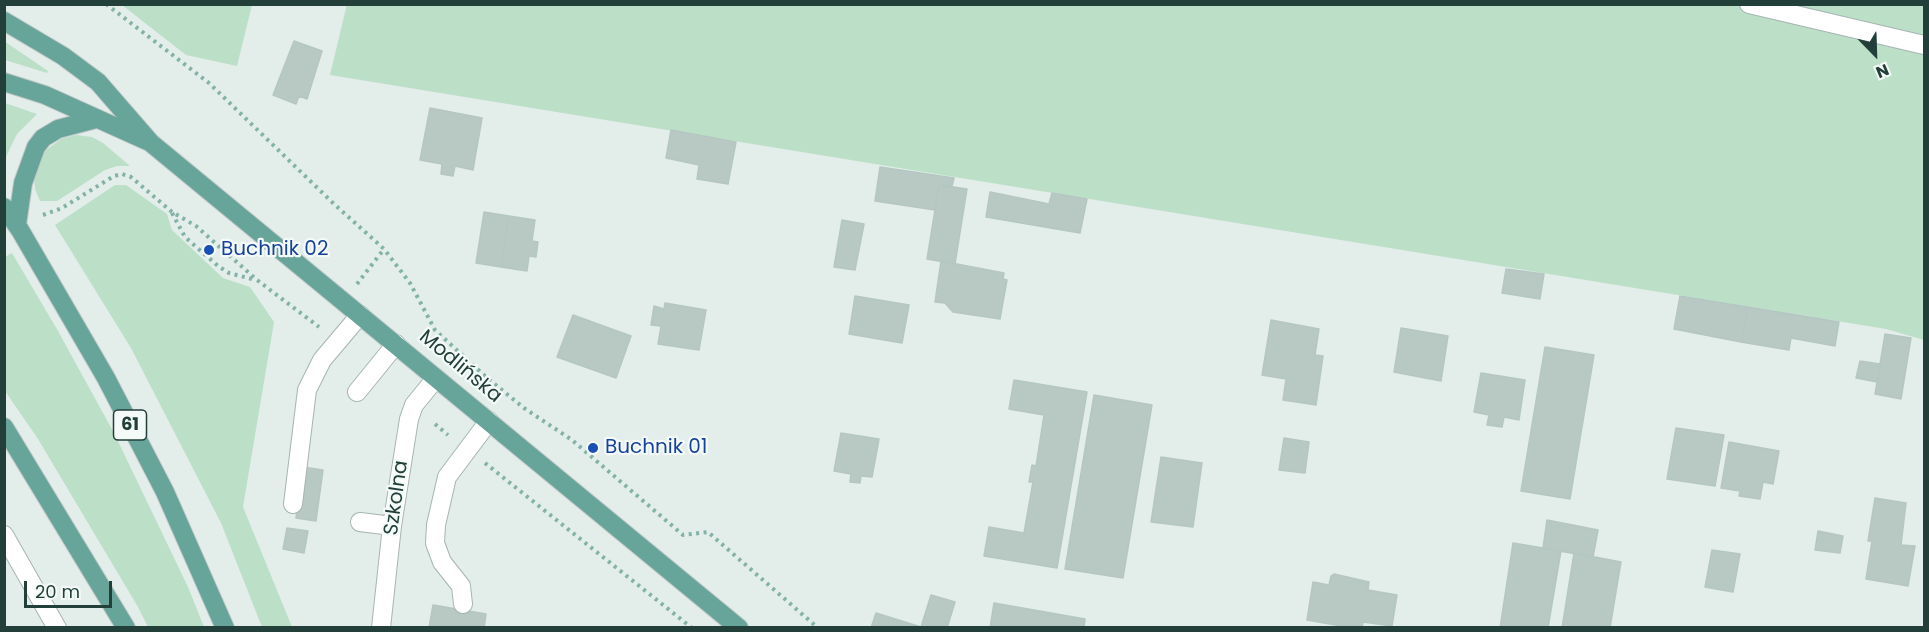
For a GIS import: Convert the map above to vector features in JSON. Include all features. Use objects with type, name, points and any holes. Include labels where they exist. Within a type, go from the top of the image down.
[{"type":"main road","name":"Modlińska","points":[[4,21],[63,56],[98,82],[152,142],[739,627]]},
{"type":"main road","name":"Modlińska","points":[[4,82],[45,94],[96,119],[152,142]]},
{"type":"main road","points":[[18,228],[23,183],[36,147],[50,132],[96,119]]},
{"type":"main road","name":"61","points":[[4,207],[106,378],[165,492],[225,627]]},
{"type":"main road","points":[[4,428],[126,627]]},
{"type":"street","points":[[1749,4],[1924,45]]},
{"type":"street","points":[[293,504],[306,390],[322,360],[360,315]]},
{"type":"street","points":[[357,392],[396,344]]},
{"type":"street","name":"Szkolna","points":[[381,627],[392,526],[411,412],[418,399],[436,378]]},
{"type":"street","points":[[463,604],[461,586],[442,562],[438,552],[435,543],[436,525],[447,477],[489,421]]},
{"type":"street","points":[[360,522],[392,526]]},
{"type":"street","points":[[4,535],[57,627]]},
{"type":"path","points":[[106,4],[209,83],[384,249],[410,283],[435,330],[486,377],[524,408],[572,440],[683,535],[708,532],[818,627]]},
{"type":"path","points":[[46,213],[62,208],[107,179],[122,174],[131,177],[172,212],[196,226],[256,280],[318,327]]},
{"type":"path","points":[[172,212],[185,237],[218,266],[229,273],[256,280]]},
{"type":"path","points":[[363,277],[384,249]]},
{"type":"path","points":[[435,424],[692,627]]},
{"type":"green space","points":[[347,4],[1924,5],[1924,340],[1886,329],[330,75]]},
{"type":"green space","points":[[122,5],[252,5],[237,66],[186,55]]},
{"type":"green space","points":[[4,41],[48,71],[47,73],[5,60]]},
{"type":"green space","points":[[5,103],[37,114],[17,134],[5,159]]},
{"type":"green space","points":[[76,135],[92,137],[103,143],[130,166],[117,166],[105,170],[57,201],[40,201],[35,189],[34,177],[41,158],[45,151],[61,139]]},
{"type":"green space","points":[[115,185],[126,185],[167,214],[172,230],[223,278],[250,287],[274,322],[243,507],[292,627],[262,627],[221,523],[131,348],[55,225]]},
{"type":"green space","points":[[12,253],[114,433],[188,587],[204,627],[148,627],[38,439],[5,391],[5,257]]},
{"type":"building","points":[[294,41],[322,51],[307,99],[299,96],[296,104],[273,95]]},
{"type":"building","points":[[430,108],[482,118],[473,170],[455,166],[453,176],[441,174],[442,164],[420,160]]},
{"type":"building","points":[[671,130],[736,142],[728,184],[697,179],[699,165],[666,158]]},
{"type":"building","points":[[880,167],[954,178],[952,186],[939,185],[935,210],[875,201]]},
{"type":"building","points":[[939,185],[967,189],[955,264],[927,259]]},
{"type":"building","points":[[990,192],[1049,204],[1052,193],[1087,199],[1080,233],[986,217]]},
{"type":"building","points":[[484,212],[509,216],[501,267],[476,263]]},
{"type":"building","points":[[509,216],[535,220],[532,241],[538,242],[536,257],[529,256],[527,271],[501,267]]},
{"type":"building","points":[[842,220],[864,224],[855,270],[834,267]]},
{"type":"building","points":[[941,261],[1004,273],[1003,279],[1007,280],[1000,319],[953,312],[945,303],[935,302]]},
{"type":"building","points":[[1506,269],[1544,274],[1540,299],[1502,293]]},
{"type":"building","points":[[855,296],[909,305],[902,343],[849,334]]},
{"type":"building","points":[[1680,296],[1748,307],[1741,342],[1674,329]]},
{"type":"building","points":[[665,303],[706,310],[699,350],[658,344],[661,326],[651,325],[654,306],[664,309]]},
{"type":"building","points":[[1748,307],[1839,322],[1835,346],[1791,338],[1789,350],[1741,342]]},
{"type":"building","points":[[573,315],[631,336],[616,378],[557,357]]},
{"type":"building","points":[[1271,320],[1319,329],[1315,355],[1323,356],[1316,405],[1283,400],[1286,379],[1262,375]]},
{"type":"building","points":[[1401,328],[1448,336],[1441,381],[1394,372]]},
{"type":"building","points":[[1885,334],[1911,338],[1901,399],[1875,394]]},
{"type":"building","points":[[1545,347],[1594,355],[1570,499],[1521,491]]},
{"type":"building","points":[[1860,361],[1880,364],[1877,382],[1856,378]]},
{"type":"building","points":[[1481,373],[1525,380],[1519,420],[1504,417],[1502,427],[1487,425],[1489,415],[1474,412]]},
{"type":"building","points":[[1014,380],[1087,392],[1057,568],[984,556],[989,527],[1024,533],[1033,482],[1029,482],[1032,465],[1036,466],[1044,415],[1009,409]]},
{"type":"building","points":[[1094,395],[1152,405],[1123,578],[1065,569]]},
{"type":"building","points":[[1676,428],[1724,435],[1715,486],[1667,479]]},
{"type":"building","points":[[841,433],[879,439],[872,477],[861,476],[860,483],[850,482],[851,474],[834,471]]},
{"type":"building","points":[[1284,438],[1309,442],[1305,473],[1279,470]]},
{"type":"building","points":[[1729,442],[1779,451],[1773,484],[1763,482],[1760,499],[1739,496],[1740,491],[1721,488]]},
{"type":"building","points":[[1161,457],[1202,463],[1193,527],[1151,522]]},
{"type":"building","points":[[303,467],[323,470],[316,521],[296,518]]},
{"type":"building","points":[[1875,498],[1906,503],[1901,545],[1915,546],[1908,586],[1866,579],[1872,541],[1868,541]]},
{"type":"building","points":[[1547,520],[1598,530],[1593,557],[1543,548]]},
{"type":"building","points":[[287,528],[308,531],[304,553],[283,549]]},
{"type":"building","points":[[1818,531],[1843,536],[1840,553],[1815,550]]},
{"type":"building","points":[[1513,543],[1561,551],[1548,628],[1500,628]]},
{"type":"building","points":[[1712,550],[1740,554],[1733,592],[1705,587]]},
{"type":"building","points":[[1574,553],[1621,562],[1610,628],[1562,628]]},
{"type":"building","points":[[1334,574],[1369,582],[1368,590],[1397,595],[1392,626],[1363,622],[1362,628],[1353,628],[1307,620],[1313,582],[1329,585],[1331,576]]},
{"type":"building","points":[[931,595],[955,602],[947,628],[871,628],[876,613],[921,627]]},
{"type":"building","points":[[994,603],[1085,619],[1084,628],[990,628]]},
{"type":"building","points":[[433,605],[486,614],[484,628],[429,628]]},
{"type":"place","name":"Buchnik 02","points":[[209,250]]},
{"type":"place","name":"Buchnik 01","points":[[593,448]]}]
